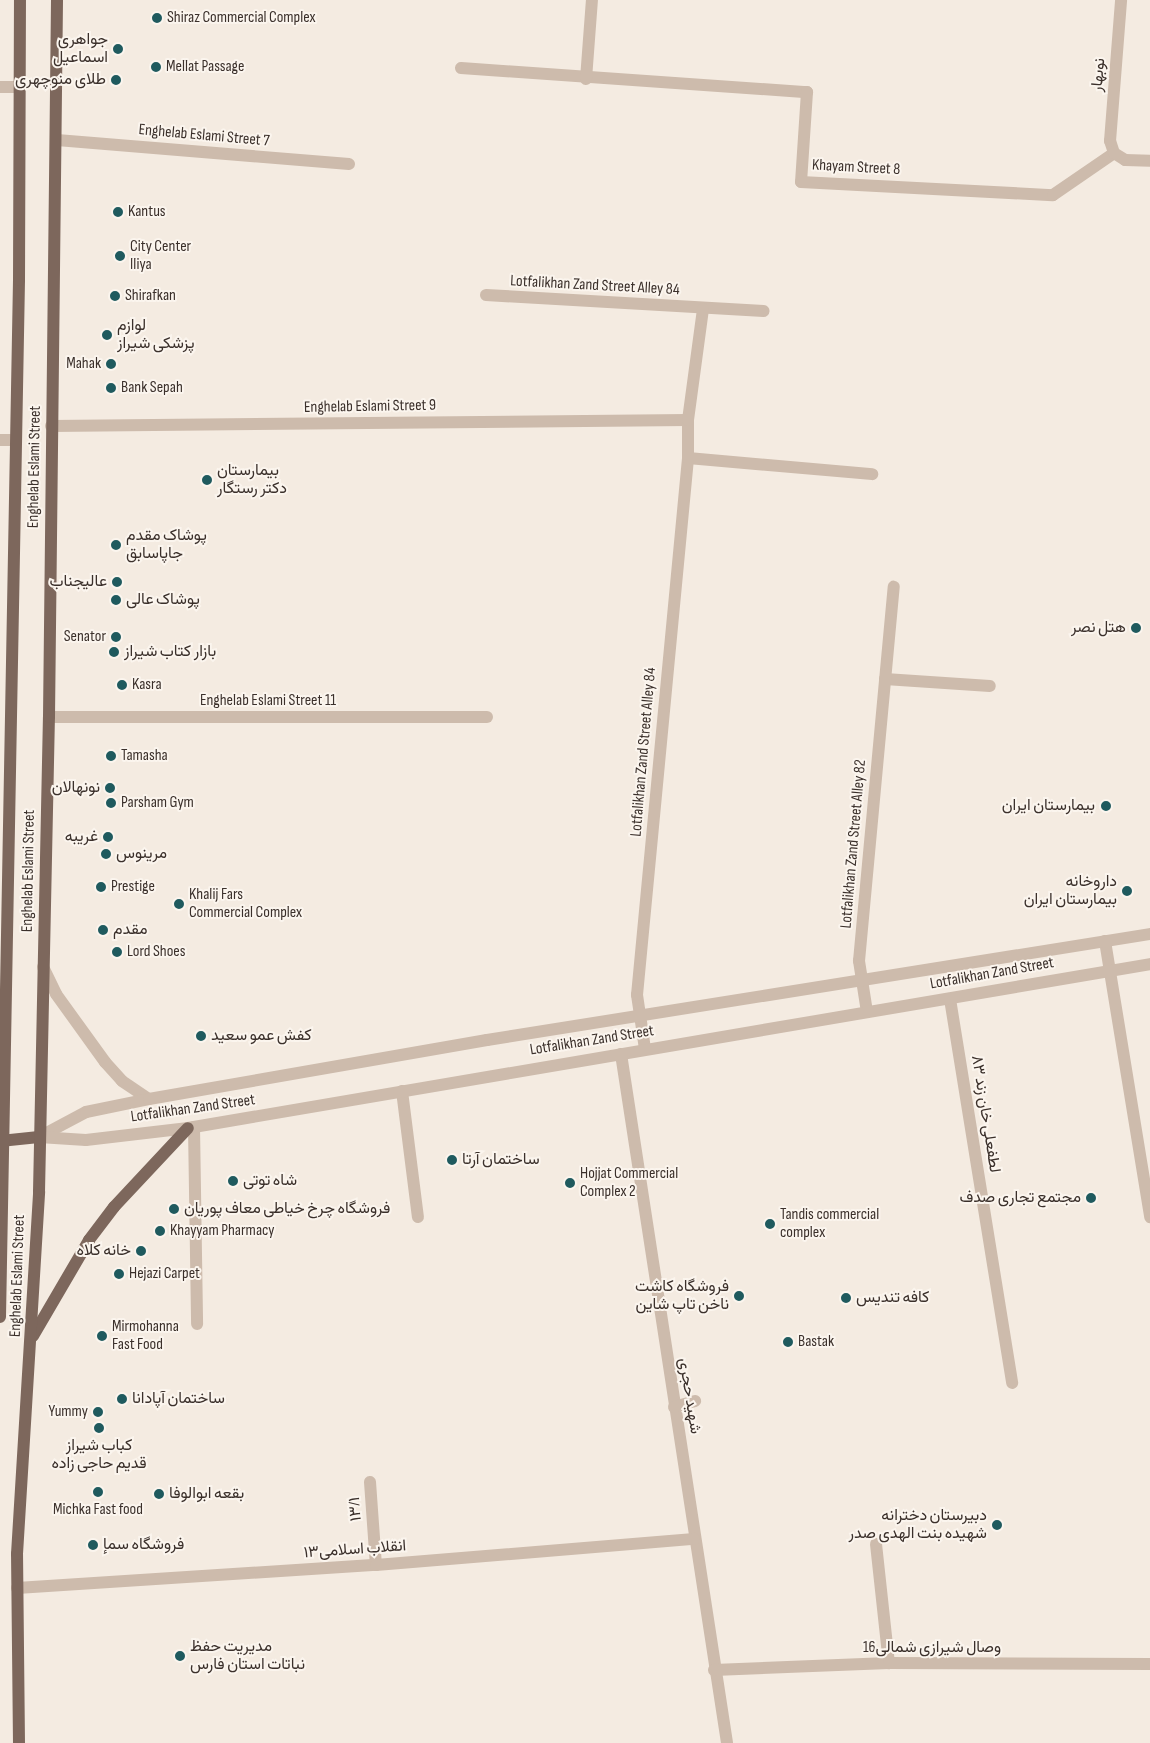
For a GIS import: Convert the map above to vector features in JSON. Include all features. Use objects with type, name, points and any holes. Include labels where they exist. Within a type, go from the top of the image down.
[{"type":"main road","name":"Enghelab Eslami Street","points":[[0,1317],[1,1142],[7,948],[4,883],[5,750],[16,440],[20,0]]},
{"type":"main road","name":"Enghelab Eslami Street","points":[[19,1743],[17,1588],[32,1338],[49,717],[51,426],[57,140],[57,0]]},
{"type":"main road","points":[[0,967],[7,948]]},
{"type":"main road","points":[[32,1338],[89,1240],[114,1207],[191,1127]]},
{"type":"main road","points":[[1,1142],[39,1137]]},
{"type":"street","points":[[586,79],[592,0]]},
{"type":"street","name":"نوبهار","points":[[1114,153],[1110,141],[1121,0]]},
{"type":"street","name":"Khayam Street 8","points":[[461,68],[586,79],[807,92],[801,182],[1053,195],[1114,153]]},
{"type":"street","points":[[0,87],[19,87]]},
{"type":"street","name":"Enghelab Eslami Street 7","points":[[57,140],[349,164]]},
{"type":"street","points":[[1114,153],[1125,160],[1150,161]]},
{"type":"street","name":"Lotfalikhan Zand Street Alley 84","points":[[486,295],[703,309],[764,311]]},
{"type":"street","name":"Lotfalikhan Zand Street Alley 84","points":[[645,1049],[637,995],[688,458],[688,420],[703,309]]},
{"type":"street","name":"Enghelab Eslami Street 9","points":[[51,426],[688,420]]},
{"type":"street","points":[[0,440],[16,440]]},
{"type":"street","points":[[688,458],[872,474]]},
{"type":"street","name":"Lotfalikhan Zand Street Alley 82","points":[[867,1012],[859,961],[894,588]]},
{"type":"street","points":[[885,679],[990,686]]},
{"type":"street","name":"Enghelab Eslami Street 11","points":[[49,717],[487,718]]},
{"type":"street","points":[[39,1137],[86,1112],[149,1099],[487,1040],[639,1018],[1150,934]]},
{"type":"street","points":[[1105,941],[1150,1217]]},
{"type":"street","name":"Lotfalikhan Zand Street","points":[[39,1137],[86,1140],[191,1127],[950,999],[1110,969],[1150,964]]},
{"type":"street","points":[[42,966],[56,994],[105,1062],[122,1081],[149,1099]]},
{"type":"street","name":"لطفعلی خان زند ۸۳","points":[[950,999],[1012,1383]]},
{"type":"street","name":"شهید حجری","points":[[621,1054],[714,1670],[727,1743]]},
{"type":"street","points":[[402,1091],[418,1216]]},
{"type":"street","points":[[191,1127],[197,1324]]},
{"type":"street","points":[[674,1407],[694,1401]]},
{"type":"street","name":"۱۳/۱","points":[[370,1482],[376,1565]]},
{"type":"street","name":"انقلاب اسلامی۱۳","points":[[17,1588],[376,1565],[694,1539]]},
{"type":"street","points":[[876,1544],[889,1663]]},
{"type":"street","name":"وصال شیرازی شمالی16","points":[[714,1670],[889,1663],[1150,1664]]},
{"type":"place","name":"Shiraz Commercial Complex","points":[[157,18]]},
{"type":"place","name":"جواهری اسماعیل","points":[[118,49]]},
{"type":"place","name":"Mellat Passage","points":[[156,67]]},
{"type":"place","name":"طلای منوچهری","points":[[116,80]]},
{"type":"place","name":"Kantus","points":[[118,212]]},
{"type":"place","name":"City Center Iliya","points":[[120,256]]},
{"type":"place","name":"Shirafkan","points":[[115,296]]},
{"type":"place","name":"لوازم پزشکی شیراز","points":[[107,335]]},
{"type":"place","name":"Mahak","points":[[111,364]]},
{"type":"place","name":"Bank Sepah","points":[[111,388]]},
{"type":"place","name":"بیمارستان دکتر رستگار","points":[[207,480]]},
{"type":"place","name":"پوشاک مقدم جاپاسابق","points":[[116,545]]},
{"type":"place","name":"عالیجناب","points":[[117,582]]},
{"type":"place","name":"پوشاک عالی","points":[[116,600]]},
{"type":"place","name":"هتل نصر","points":[[1136,628]]},
{"type":"place","name":"Senator","points":[[116,637]]},
{"type":"place","name":"بازار کتاب شیراز","points":[[114,652]]},
{"type":"place","name":"Kasra","points":[[122,685]]},
{"type":"place","name":"Tamasha","points":[[111,756]]},
{"type":"place","name":"نونهالان","points":[[110,788]]},
{"type":"place","name":"Parsham Gym","points":[[111,803]]},
{"type":"place","name":"بیمارستان ایران","points":[[1106,806]]},
{"type":"place","name":"غریبه","points":[[108,837]]},
{"type":"place","name":"مرینوس","points":[[106,854]]},
{"type":"place","name":"Prestige","points":[[101,887]]},
{"type":"place","name":"داروخانه بیمارستان ایران","points":[[1127,891]]},
{"type":"place","name":"Khalij Fars Commercial Complex","points":[[179,904]]},
{"type":"place","name":"مقدم","points":[[103,930]]},
{"type":"place","name":"Lord Shoes","points":[[117,952]]},
{"type":"place","name":"کفش عمو سعید","points":[[201,1036]]},
{"type":"place","name":"ساختمان آرتا","points":[[452,1160]]},
{"type":"place","name":"شاه توتی","points":[[233,1181]]},
{"type":"place","name":"Hojjat Commercial Complex 2","points":[[570,1183]]},
{"type":"place","name":"مجتمع تجاری صدف","points":[[1091,1198]]},
{"type":"place","name":"فروشگاه چرخ خیاطی معاف پوریان","points":[[174,1209]]},
{"type":"place","name":"Tandis commercial complex","points":[[770,1224]]},
{"type":"place","name":"Khayyam Pharmacy","points":[[160,1231]]},
{"type":"place","name":"خانه کلاه","points":[[141,1251]]},
{"type":"place","name":"Hejazi Carpet","points":[[119,1274]]},
{"type":"place","name":"فروشگاه کاشت ناخن تاپ شاین","points":[[739,1296]]},
{"type":"place","name":"کافه تندیس","points":[[846,1298]]},
{"type":"place","name":"Mirmohanna Fast Food","points":[[102,1336]]},
{"type":"place","name":"Bastak","points":[[788,1342]]},
{"type":"place","name":"ساختمان آپادانا","points":[[122,1399]]},
{"type":"place","name":"Yummy","points":[[98,1412]]},
{"type":"place","name":"کباب شیراز قدیم حاجی زاده","points":[[99,1428]]},
{"type":"place","name":"Michka Fast food","points":[[98,1492]]},
{"type":"place","name":"بقعه ابوالوفا","points":[[159,1494]]},
{"type":"place","name":"دبیرستان دخترانه شهیده بنت الهدی صدر","points":[[997,1525]]},
{"type":"place","name":"فروشگاه سمإ","points":[[93,1545]]},
{"type":"place","name":"مدیریت حفظ نباتات استان فارس","points":[[180,1656]]}]
